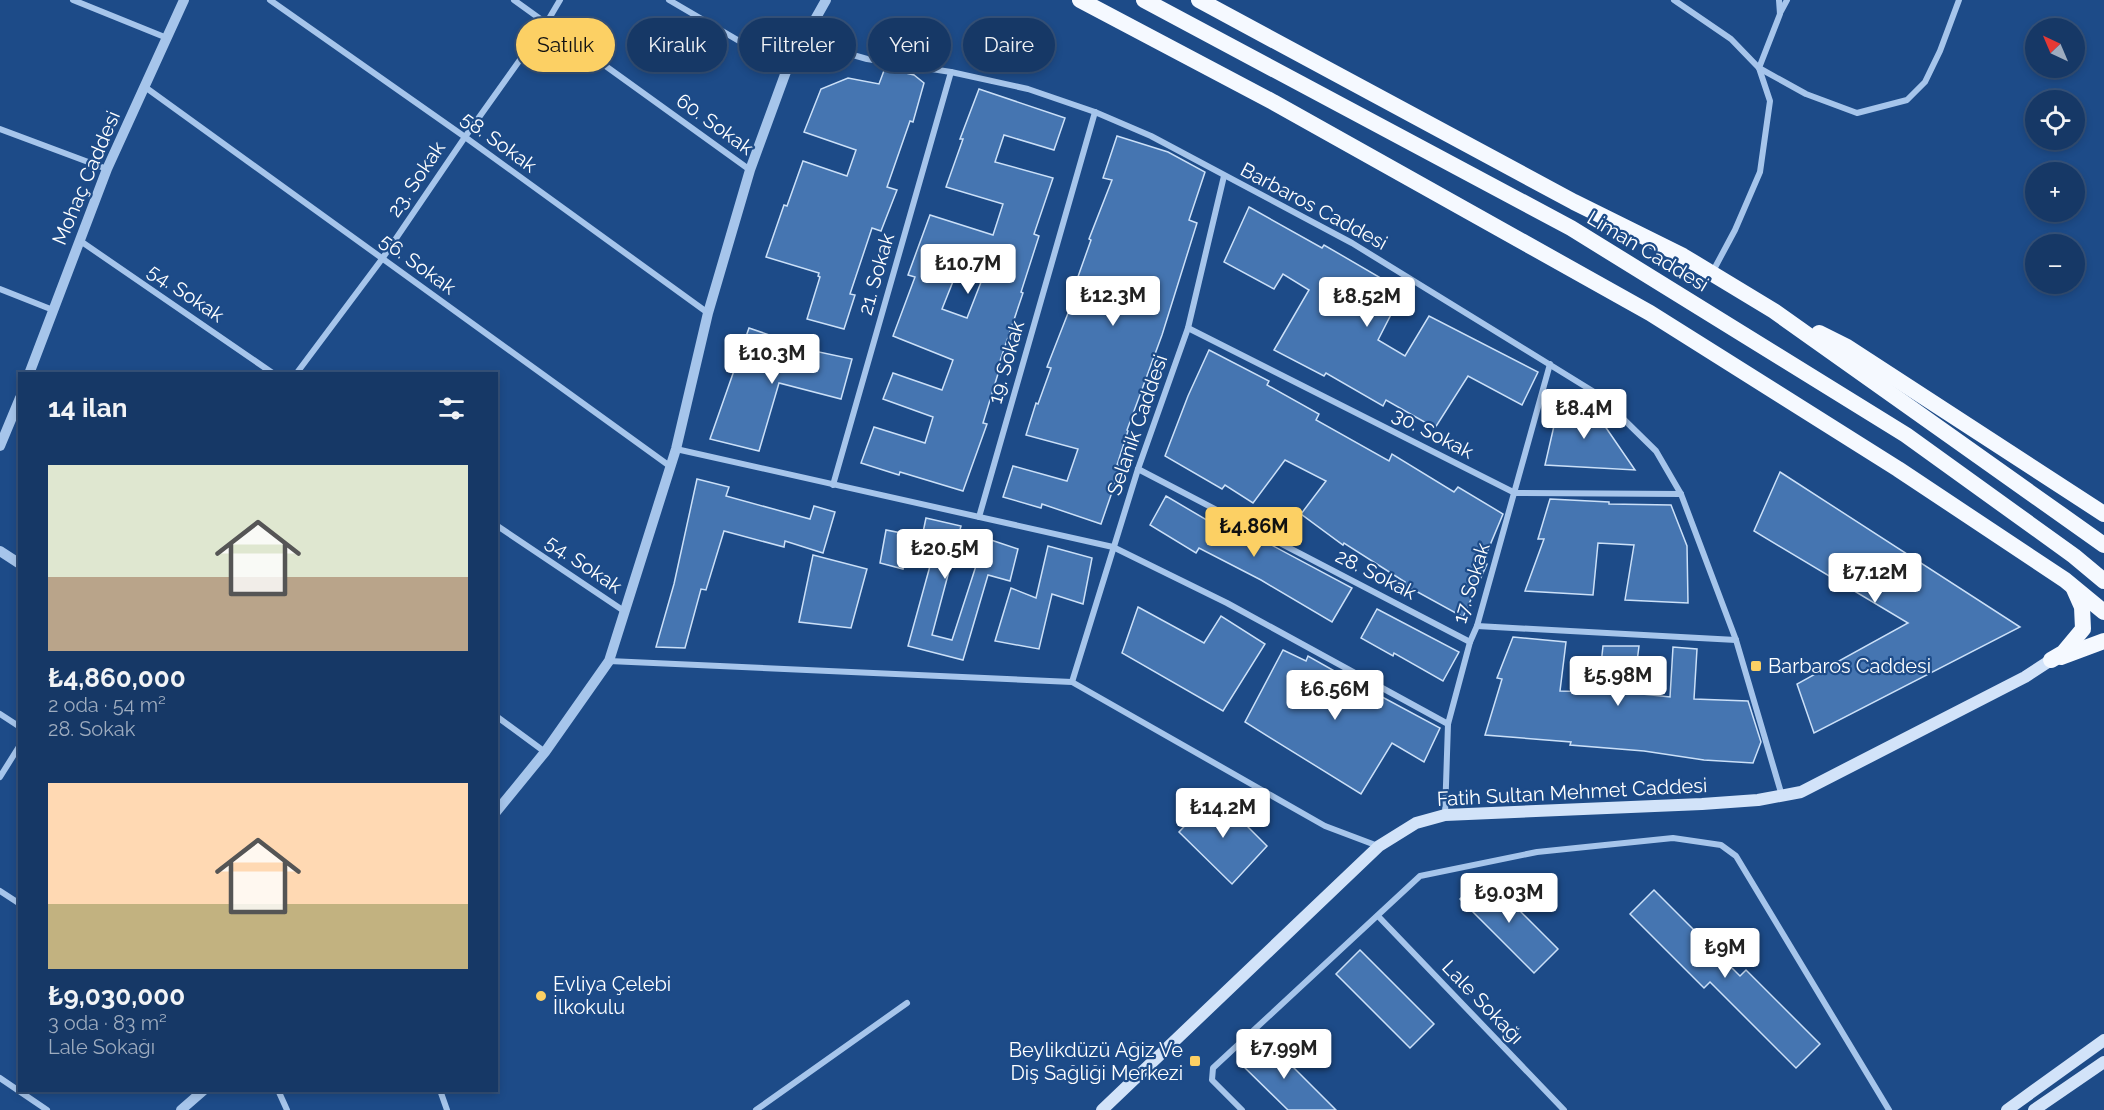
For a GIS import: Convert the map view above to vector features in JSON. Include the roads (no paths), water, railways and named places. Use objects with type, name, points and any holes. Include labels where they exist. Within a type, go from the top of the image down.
[{"type":"highway","points":[[1080,0],[1274,102],[1650,313],[1898,469],[2072,586],[2104,612]]},
{"type":"highway","name":"Liman Caddesi","points":[[1144,0],[1551,217],[1600,246],[1906,435],[2074,556],[2104,581]]},
{"type":"highway","name":"Liman Caddesi","points":[[1199,0],[1574,202],[1683,256],[1712,273],[1774,311],[2104,545]]},
{"type":"highway","points":[[1774,311],[1847,346],[2104,514]]},
{"type":"highway","points":[[2051,660],[2063,653],[2083,629],[2082,606],[2072,586]]},
{"type":"highway","points":[[2051,660],[2104,641]]},
{"type":"main road","name":"Fatih Sultan Mehmet Caddesi","points":[[1108,1108],[1379,846],[1416,823],[1445,815],[1702,804],[1758,800],[1801,792],[2025,677],[2051,660]]},
{"type":"main road","points":[[2007,1110],[2104,1040]]},
{"type":"main road","points":[[2034,1110],[2104,1062]]},
{"type":"street","points":[[74,0],[168,38]]},
{"type":"street","name":"Mohaç Caddesi","points":[[30,372],[107,169],[184,0]]},
{"type":"street","name":"58. Sokak","points":[[270,0],[465,137],[708,313]]},
{"type":"street","name":"60. Sokak","points":[[514,0],[541,18]]},
{"type":"street","name":"23. Sokak","points":[[549,18],[560,0]]},
{"type":"street","points":[[669,0],[739,41]]},
{"type":"street","points":[[816,18],[826,0]]},
{"type":"street","points":[[1674,0],[1731,39],[1759,68],[1806,94],[1857,112],[1907,100],[1925,82],[1940,51],[1959,0]]},
{"type":"street","points":[[1779,0],[1780,14]]},
{"type":"street","points":[[1712,273],[1735,230],[1760,172],[1770,101],[1759,68],[1786,0]]},
{"type":"street","name":"23. Sokak","points":[[298,372],[382,259],[516,65]]},
{"type":"street","name":"60. Sokak","points":[[615,72],[750,170]]},
{"type":"street","points":[[498,810],[545,752],[609,661],[671,467],[708,313],[750,170],[787,72]]},
{"type":"street","name":"Barbaros Caddesi","points":[[951,72],[1028,89],[1095,112],[1150,136],[1352,243],[1599,394],[1656,451],[1681,494],[1736,640],[1782,796]]},
{"type":"street","name":"21. Sokak","points":[[833,485],[951,72]]},
{"type":"street","name":"56. Sokak","points":[[146,87],[671,467]]},
{"type":"street","name":"19. Sokak","points":[[979,517],[1095,112]]},
{"type":"street","points":[[0,129],[107,169]]},
{"type":"street","name":"Selanik Caddesi","points":[[1072,682],[1138,469],[1188,328],[1224,176]]},
{"type":"street","name":"54. Sokak","points":[[79,240],[271,372]]},
{"type":"street","points":[[0,290],[53,310]]},
{"type":"street","name":"30. Sokak","points":[[1188,328],[1515,493],[1681,494]]},
{"type":"street","name":"17. Sokak","points":[[1445,815],[1448,724],[1550,364]]},
{"type":"street","points":[[0,446],[18,403]]},
{"type":"street","points":[[676,449],[1113,547],[1227,603],[1448,724]]},
{"type":"street","name":"28. Sokak","points":[[1138,469],[1470,642]]},
{"type":"street","name":"54. Sokak","points":[[498,526],[624,611]]},
{"type":"street","points":[[0,551],[18,563]]},
{"type":"street","points":[[1477,626],[1736,640]]},
{"type":"street","points":[[609,661],[1072,682],[1325,826],[1379,846]]},
{"type":"street","points":[[0,714],[18,726]]},
{"type":"street","points":[[498,717],[545,752]]},
{"type":"street","points":[[0,777],[18,748]]},
{"type":"street","points":[[1242,1110],[1212,1080],[1213,1068],[1420,876],[1537,852],[1673,838],[1721,845],[1736,856],[1889,1110]]},
{"type":"street","points":[[0,891],[18,903]]},
{"type":"street","name":"Lale Sokağı","points":[[1377,916],[1564,1110]]},
{"type":"street","points":[[756,1110],[907,1003]]},
{"type":"street","points":[[0,1078],[18,1090]]},
{"type":"street","points":[[21,1092],[47,1110]]},
{"type":"street","points":[[181,1110],[202,1092]]},
{"type":"street","points":[[279,1092],[287,1110]]},
{"type":"street","points":[[441,1092],[447,1110]]},
{"type":"place","name":"Barbaros Caddesi","points":[[1756,666]]},
{"type":"place","name":"Evliya Çelebi İlkokulu","points":[[541,996]]},
{"type":"place","name":"Beylikdüzü Ağiz Ve Diş Sağliği Merkezi","points":[[1195,1061]]}]
